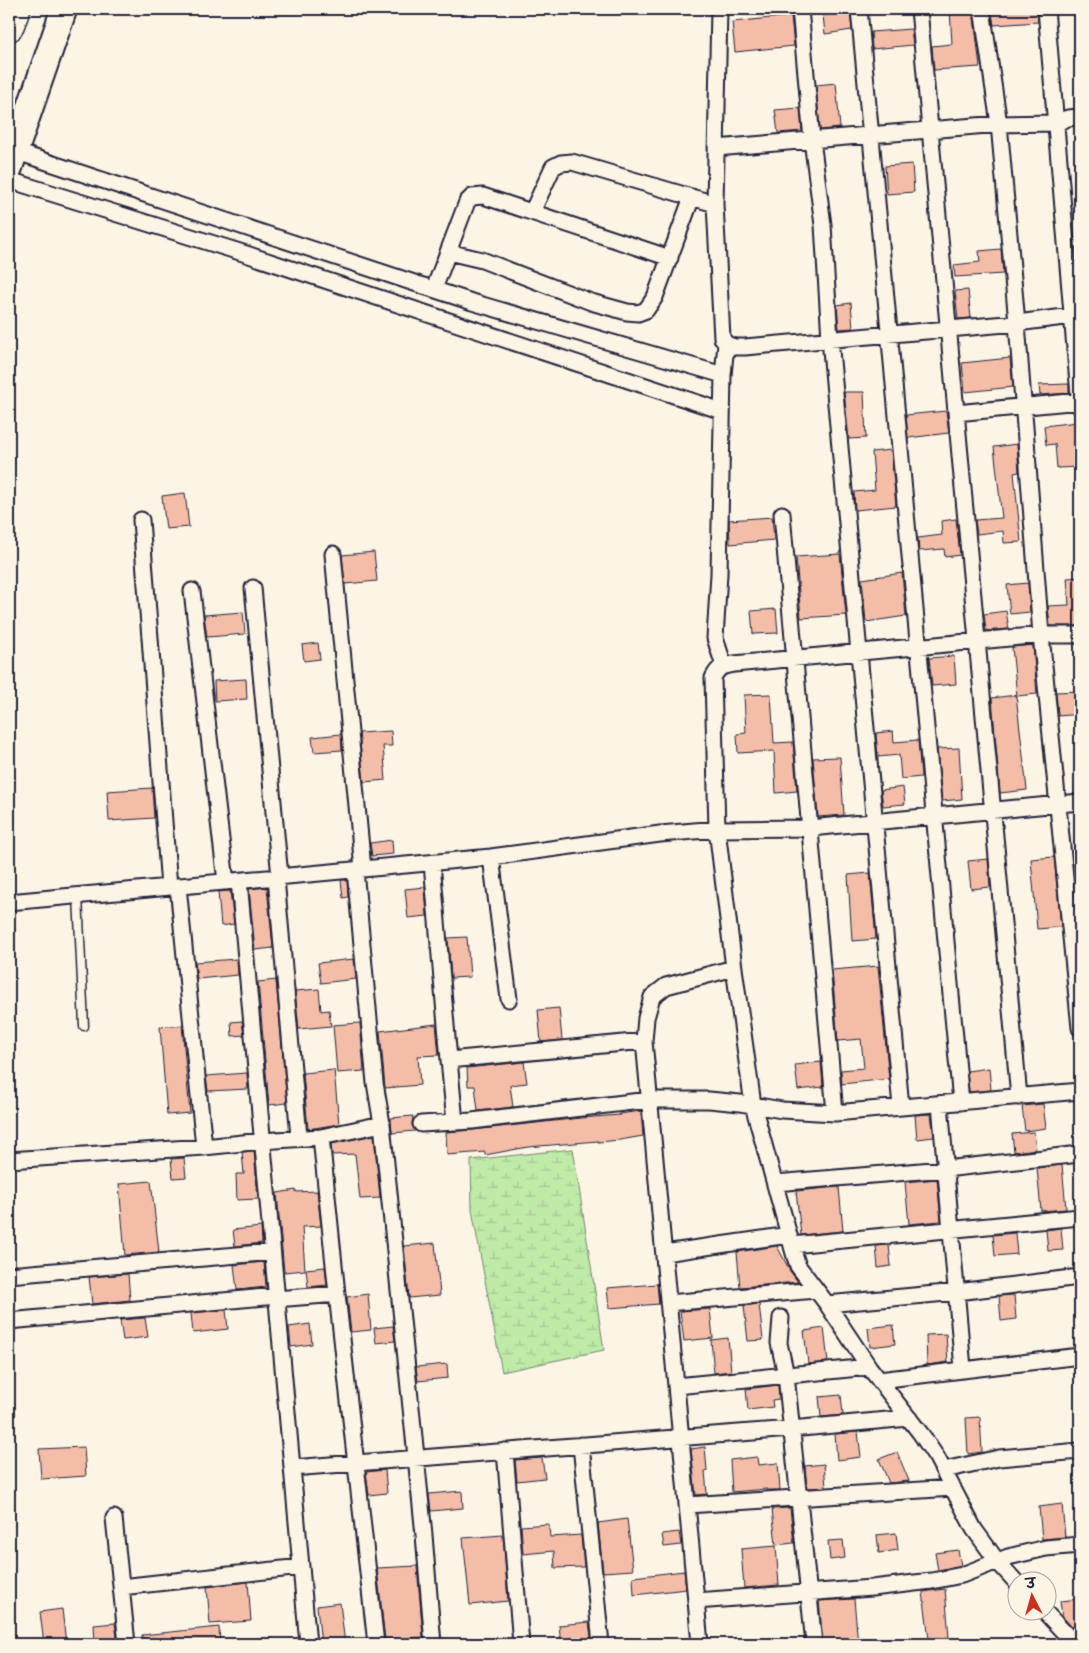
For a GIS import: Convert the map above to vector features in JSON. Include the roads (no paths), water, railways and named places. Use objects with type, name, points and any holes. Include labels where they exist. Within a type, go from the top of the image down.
[{"type":"highway","points":[[9,27],[16,9]]},
{"type":"main road","points":[[11,160],[64,9]]},
{"type":"street","points":[[719,9],[715,204],[722,338],[726,344],[735,347],[745,347],[1077,316]]},
{"type":"street","points":[[800,9],[812,140],[823,225],[830,339],[901,1107]]},
{"type":"street","points":[[859,9],[961,1102]]},
{"type":"street","points":[[919,9],[1019,1096]]},
{"type":"street","points":[[982,9],[999,124],[1017,323],[1041,635],[1080,1028]]},
{"type":"street","points":[[1046,9],[1056,123],[1077,316],[1080,408]]},
{"type":"street","points":[[716,148],[999,124],[1056,123],[1080,116]]},
{"type":"street","points":[[11,160],[723,375]]},
{"type":"street","points":[[532,212],[553,167],[561,163],[572,162],[715,204]]},
{"type":"street","points":[[9,180],[243,253],[722,411]]},
{"type":"street","points":[[434,289],[467,202],[472,197],[483,196],[670,258]]},
{"type":"street","points":[[448,252],[482,260],[591,302],[638,314],[646,310],[655,297],[692,197]]},
{"type":"street","points":[[724,666],[715,638],[719,574],[723,375],[726,344]]},
{"type":"street","points":[[956,413],[1080,401]]},
{"type":"street","points":[[782,514],[835,1113]]},
{"type":"street","points":[[141,520],[174,887],[204,1148]]},
{"type":"street","points":[[333,554],[375,1083],[382,1124],[424,1535],[433,1644]]},
{"type":"street","points":[[253,588],[299,1137]]},
{"type":"street","points":[[192,592],[232,881],[262,1141],[308,1644]]},
{"type":"street","points":[[1006,1571],[974,1529],[944,1470],[909,1418],[869,1367],[827,1304],[798,1266],[753,1105],[717,829],[713,678],[717,670],[724,666],[978,640],[1041,635],[1080,635]]},
{"type":"street","points":[[9,902],[491,858],[660,834],[717,829],[810,828],[1080,802]]},
{"type":"street","points":[[491,858],[509,999]]},
{"type":"street","points":[[432,863],[455,1122]]},
{"type":"street","points":[[700,1644],[644,1042],[646,1018],[652,997],[666,986],[734,968]]},
{"type":"street","points":[[449,1060],[644,1042]]},
{"type":"street","points":[[421,1124],[455,1122],[649,1100],[708,1100],[782,1110],[835,1113],[1080,1091]]},
{"type":"street","points":[[940,1104],[963,1369]]},
{"type":"street","points":[[9,1160],[204,1148],[299,1137],[321,1137],[382,1124]]},
{"type":"street","points":[[321,1137],[336,1294],[376,1644]]},
{"type":"street","points":[[775,1183],[945,1169],[1080,1154]]},
{"type":"street","points":[[664,1253],[790,1240],[952,1230],[1080,1217]]},
{"type":"street","points":[[9,1275],[272,1252]]},
{"type":"street","points":[[827,1304],[957,1292],[1080,1277]]},
{"type":"street","points":[[668,1303],[816,1290]]},
{"type":"street","points":[[9,1321],[276,1297],[336,1294]]},
{"type":"street","points":[[780,1318],[779,1343],[786,1375],[814,1644]]},
{"type":"street","points":[[879,1380],[1080,1356]]},
{"type":"street","points":[[676,1386],[869,1367]]},
{"type":"street","points":[[292,1468],[909,1418]]},
{"type":"street","points":[[581,1445],[601,1644]]},
{"type":"street","points":[[505,1451],[521,1644]]},
{"type":"street","points":[[944,1470],[999,1458],[1080,1451]]},
{"type":"street","points":[[687,1505],[953,1488]]},
{"type":"street","points":[[114,1518],[126,1644]]},
{"type":"street","points":[[696,1601],[809,1593],[932,1581],[962,1575],[1008,1556],[1046,1548],[1080,1546]]},
{"type":"street","points":[[121,1588],[301,1567]]},
{"type":"street","points":[[1053,1620],[1075,1644]]},
{"type":"lane","points":[[78,896],[84,1026]]}]
